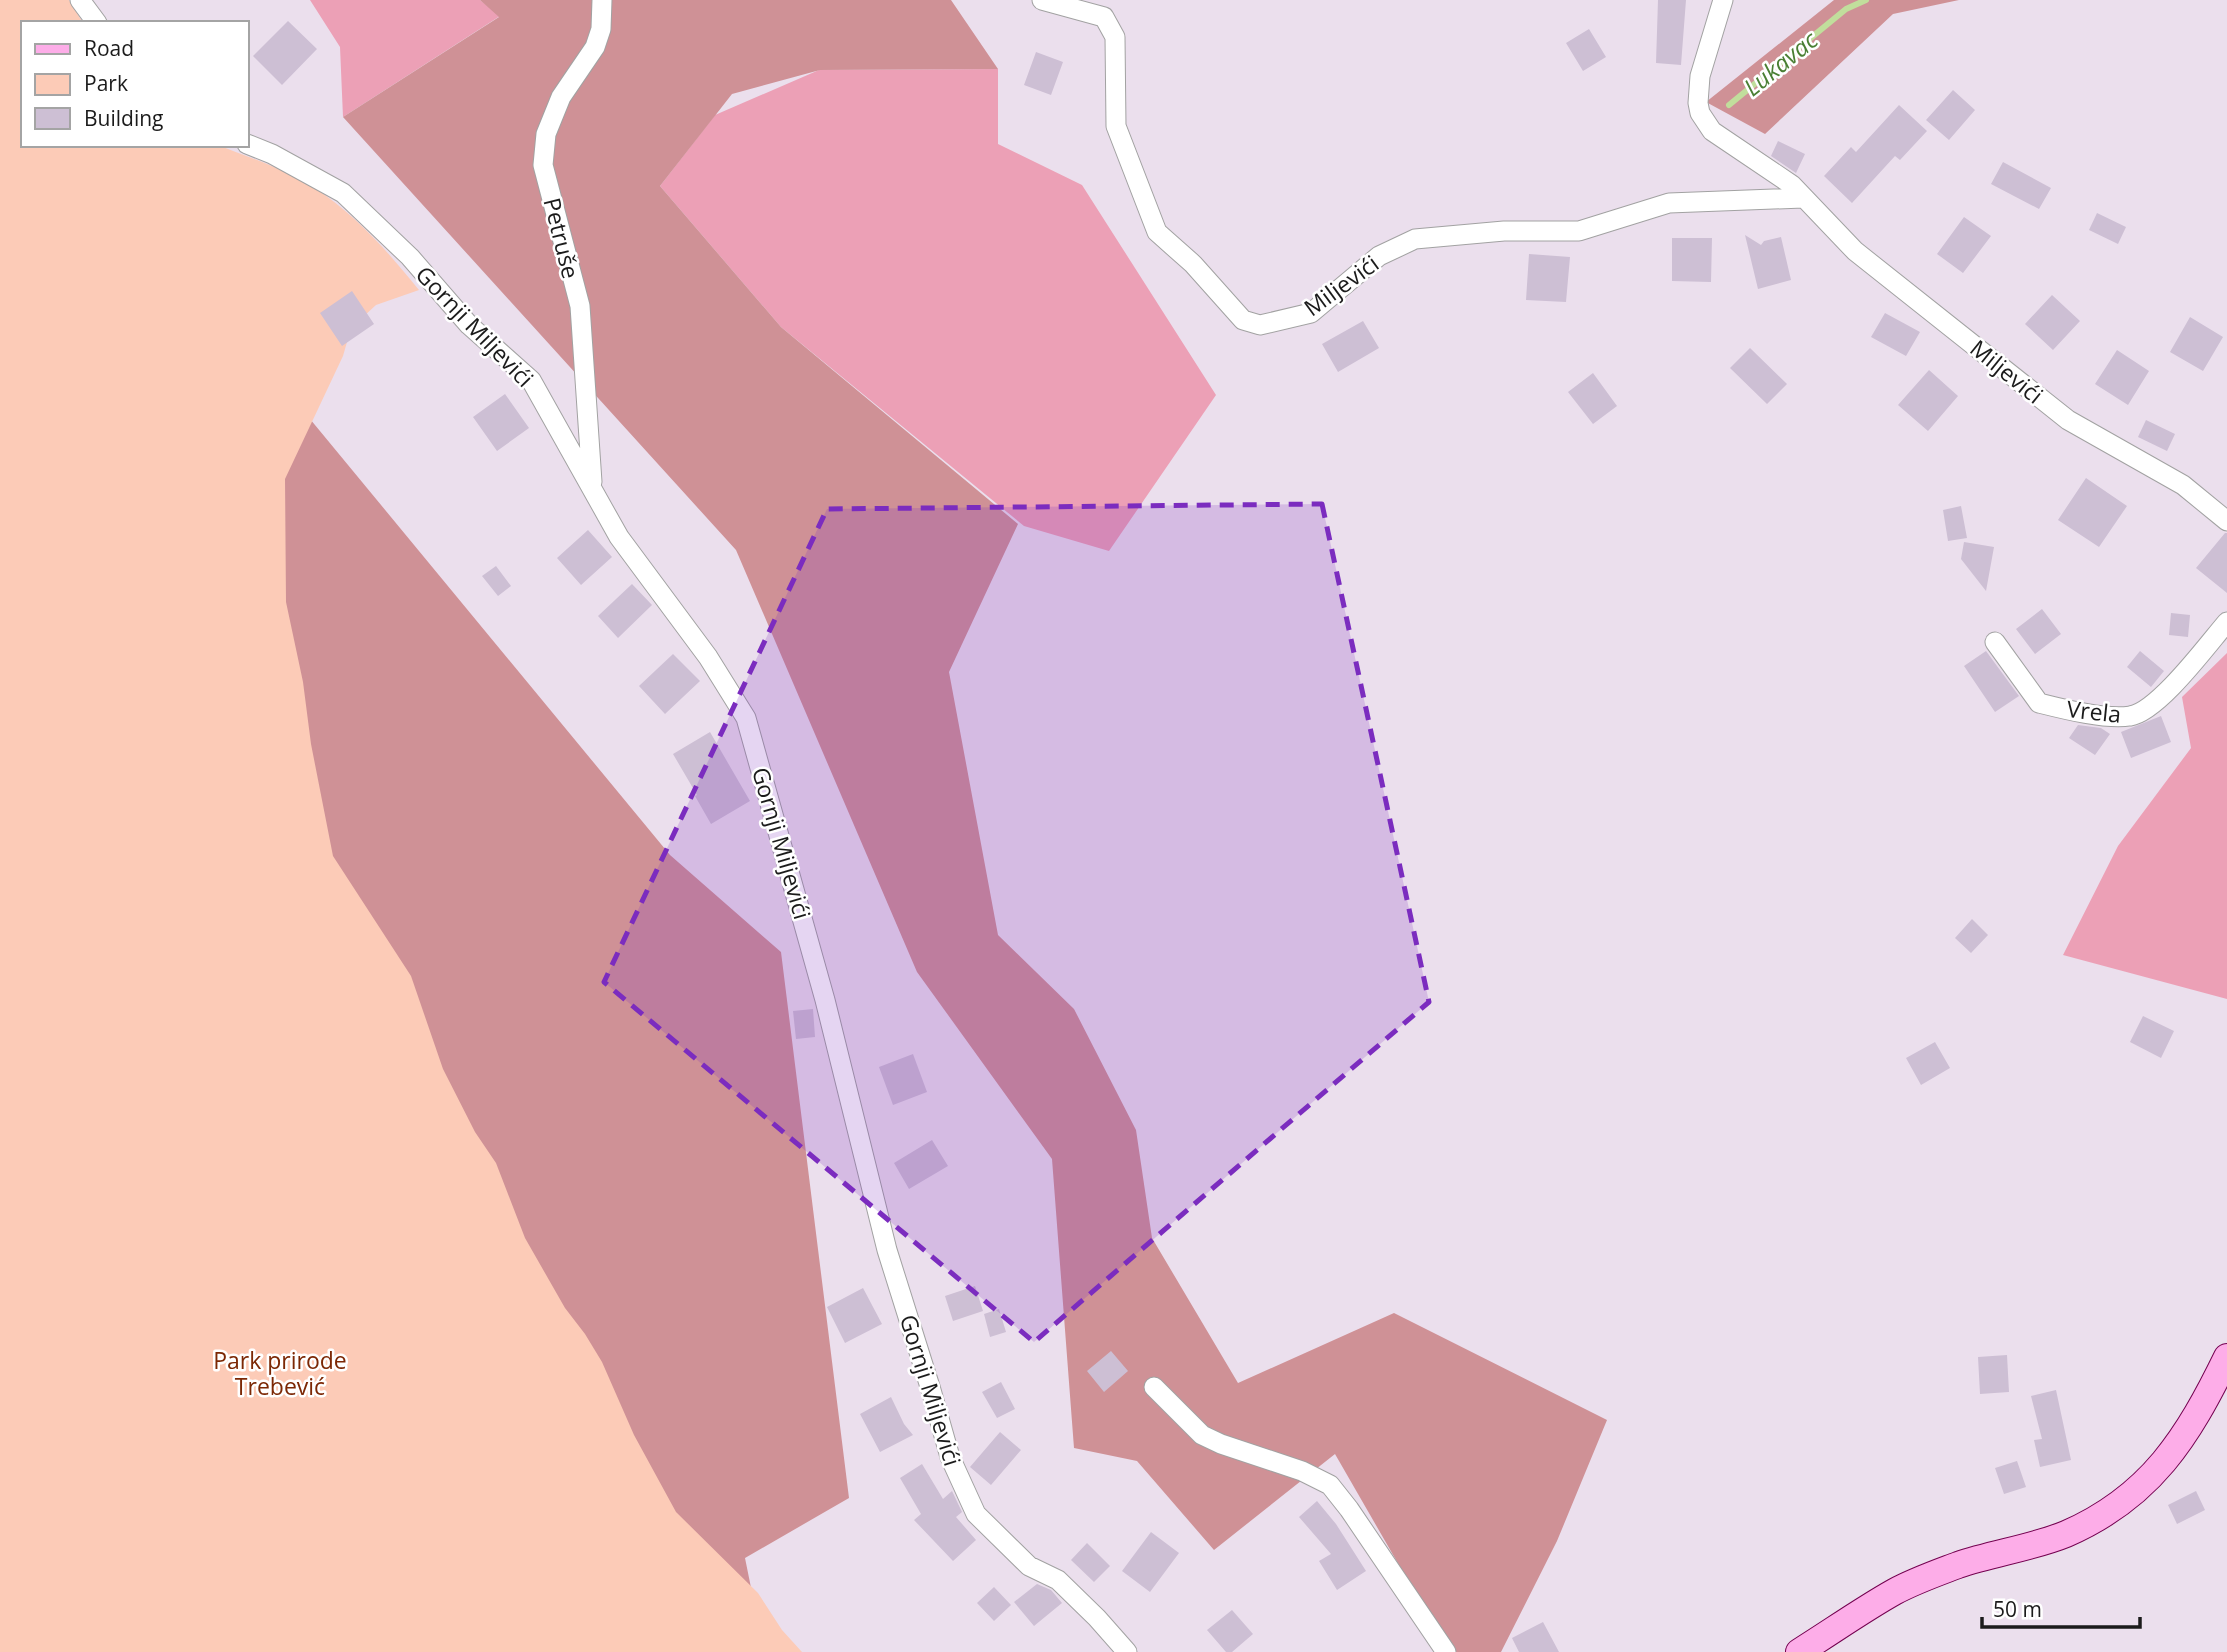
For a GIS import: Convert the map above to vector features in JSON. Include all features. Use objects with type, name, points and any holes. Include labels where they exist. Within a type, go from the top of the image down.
[{"type":"main road","points":[[1799,1652],[1896,1591],[1960,1565],[2064,1535],[2111,1511],[2138,1490],[2186,1434],[2227,1357]]},
{"type":"street","points":[[80,0],[96,21]]},
{"type":"street","name":"Petruše","points":[[593,490],[580,306],[543,165],[546,134],[561,97],[595,47],[601,29],[602,0]]},
{"type":"street","name":"Miljevići","points":[[1042,0],[1104,17],[1115,37],[1116,126],[1157,232],[1194,264],[1242,320],[1260,325],[1311,313],[1379,256],[1415,239],[1504,231],[1579,232],[1669,203],[1803,198]]},
{"type":"street","name":"Miljevići","points":[[1723,0],[1700,76],[1700,113],[1712,131],[1792,185],[1855,251],[2068,420],[2183,485],[2227,521]]},
{"type":"street","name":"Gornji Miljevići","points":[[248,144],[272,154],[343,193],[410,257],[470,325],[531,380],[619,537],[708,657],[746,718],[825,1000],[887,1250],[932,1390],[950,1457],[976,1514],[1029,1566],[1058,1580],[1127,1652]]},
{"type":"street","name":"Vrela","points":[[1995,642],[2039,703],[2102,715],[2132,716],[2155,703],[2227,622]]},
{"type":"street","points":[[1153,1387],[1202,1435],[1302,1471],[1330,1485],[1447,1652]]},
{"type":"highlighted area","points":[[1322,504],[1429,1002],[1034,1342],[604,982],[827,509]]},
{"type":"shaded area","points":[[310,0],[480,0],[500,16],[343,117],[340,47]]},
{"type":"shaded area","points":[[998,69],[998,144],[1082,185],[1216,395],[1109,551],[1024,526],[781,327],[660,186],[715,115],[819,70]]},
{"type":"shaded area","points":[[2227,653],[2227,999],[2063,955],[2118,846],[2191,748],[2182,697]]},
{"type":"green space","name":"Park prirode Trebević","points":[[0,0],[69,0],[82,21],[21,21],[21,147],[222,147],[268,164],[331,199],[371,235],[419,290],[376,305],[351,328],[343,356],[285,479],[286,602],[303,682],[311,744],[333,856],[411,976],[443,1069],[475,1132],[496,1163],[525,1238],[565,1308],[602,1362],[634,1435],[676,1512],[758,1593],[782,1630],[802,1652],[0,1652]]},
{"type":"green space","points":[[480,0],[951,0],[998,69],[820,70],[732,94],[660,186],[781,327],[1018,524],[949,672],[998,935],[1074,1009],[1136,1130],[1152,1238],[1238,1383],[1394,1313],[1607,1420],[1557,1541],[1501,1652],[1449,1652],[1335,1454],[1214,1550],[1137,1461],[1074,1448],[1052,1159],[917,972],[736,550],[343,117],[499,17]]},
{"type":"green space","points":[[1834,0],[1959,0],[1893,14],[1765,134],[1706,102]]},
{"type":"green space","name":"Park prirode Trebević","points":[[0,9],[21,147],[25,147],[277,379],[670,855],[781,952],[849,1498],[745,1558],[764,1652],[0,1652]]},
{"type":"building","points":[[1658,0],[1686,0],[1681,65],[1656,63]]},
{"type":"building","points":[[288,21],[317,49],[282,85],[253,56]]},
{"type":"building","points":[[1589,29],[1606,57],[1583,71],[1566,43]]},
{"type":"building","points":[[1036,52],[1063,62],[1051,95],[1024,85]]},
{"type":"building","points":[[1953,90],[1975,110],[1949,140],[1926,120]]},
{"type":"building","points":[[1899,105],[1927,131],[1900,160],[1895,156],[1852,203],[1824,176],[1851,147],[1856,152]]},
{"type":"building","points":[[1778,141],[1805,154],[1796,173],[1771,156]]},
{"type":"building","points":[[2003,162],[2051,188],[2039,209],[1991,184]]},
{"type":"building","points":[[2097,213],[2126,227],[2118,244],[2089,230]]},
{"type":"building","points":[[1964,217],[1991,236],[1963,273],[1937,254]]},
{"type":"building","points":[[1745,235],[1761,245],[1764,241],[1781,237],[1791,280],[1758,289]]},
{"type":"building","points":[[1672,238],[1712,238],[1711,282],[1672,281]]},
{"type":"building","points":[[1529,254],[1570,257],[1566,302],[1526,300]]},
{"type":"building","points":[[352,291],[374,324],[342,346],[320,313]]},
{"type":"building","points":[[2052,295],[2080,321],[2053,350],[2025,324]]},
{"type":"building","points":[[1885,313],[1920,332],[1906,356],[1871,337]]},
{"type":"building","points":[[2190,317],[2223,337],[2203,371],[2170,352]]},
{"type":"building","points":[[1363,321],[1379,348],[1338,372],[1322,344]]},
{"type":"building","points":[[1750,348],[1787,384],[1767,404],[1730,368]]},
{"type":"building","points":[[2117,350],[2149,371],[2128,405],[2095,384]]},
{"type":"building","points":[[1929,370],[1958,396],[1928,431],[1898,405]]},
{"type":"building","points":[[1593,373],[1617,406],[1593,424],[1568,392]]},
{"type":"building","points":[[505,394],[529,428],[497,451],[473,417]]},
{"type":"building","points":[[2146,420],[2175,434],[2167,451],[2138,437]]},
{"type":"building","points":[[2086,478],[2127,506],[2099,547],[2058,520]]},
{"type":"building","points":[[1961,506],[1967,538],[1948,541],[1943,510]]},
{"type":"building","points":[[588,530],[612,557],[581,585],[557,558]]},
{"type":"building","points":[[2227,533],[2227,593],[2196,568]]},
{"type":"building","points":[[1964,542],[1994,547],[1986,591],[1961,559]]},
{"type":"building","points":[[496,566],[511,586],[498,596],[482,576]]},
{"type":"building","points":[[632,584],[652,605],[618,638],[598,616]]},
{"type":"building","points":[[2042,609],[2061,634],[2035,654],[2016,629]]},
{"type":"building","points":[[2171,613],[2190,615],[2188,637],[2169,635]]},
{"type":"building","points":[[1986,651],[2019,696],[1995,712],[1964,666]]},
{"type":"building","points":[[2140,651],[2164,671],[2151,687],[2127,667]]},
{"type":"building","points":[[673,654],[700,681],[665,714],[639,686]]},
{"type":"building","points":[[2161,716],[2171,742],[2131,758],[2121,732]]},
{"type":"building","points":[[2078,725],[2101,728],[2110,734],[2095,755],[2069,738]]},
{"type":"building","points":[[710,732],[750,801],[711,824],[673,754]]},
{"type":"building","points":[[1972,919],[1988,935],[1971,953],[1955,938]]},
{"type":"building","points":[[813,1009],[815,1037],[796,1039],[793,1011]]},
{"type":"building","points":[[2143,1016],[2174,1031],[2161,1058],[2130,1042]]},
{"type":"building","points":[[1935,1042],[1950,1068],[1921,1085],[1906,1058]]},
{"type":"building","points":[[913,1054],[927,1092],[893,1105],[879,1067]]},
{"type":"building","points":[[932,1140],[948,1166],[909,1189],[894,1163]]},
{"type":"building","points":[[975,1286],[983,1311],[953,1321],[945,1296]]},
{"type":"building","points":[[863,1288],[882,1324],[845,1343],[827,1307]]},
{"type":"building","points":[[999,1309],[1006,1332],[990,1337],[984,1314]]},
{"type":"building","points":[[1111,1351],[1128,1371],[1104,1392],[1087,1371]]},
{"type":"building","points":[[2007,1355],[2009,1392],[1980,1394],[1978,1357]]},
{"type":"building","points":[[1001,1382],[1015,1409],[997,1418],[982,1392]]},
{"type":"building","points":[[2056,1390],[2071,1460],[2040,1467],[2034,1440],[2042,1439],[2031,1396]]},
{"type":"building","points":[[891,1397],[904,1424],[913,1435],[880,1452],[860,1414]]},
{"type":"building","points":[[1000,1432],[1021,1450],[991,1485],[970,1467]]},
{"type":"building","points":[[2017,1461],[2026,1487],[2004,1494],[1995,1468]]},
{"type":"building","points":[[922,1464],[943,1499],[952,1491],[962,1512],[956,1517],[976,1540],[953,1561],[914,1520],[921,1514],[900,1478]]},
{"type":"building","points":[[2196,1491],[2205,1510],[2177,1524],[2168,1505]]},
{"type":"building","points":[[1317,1501],[1336,1524],[1366,1571],[1337,1590],[1319,1561],[1331,1554],[1299,1517]]},
{"type":"building","points":[[1151,1532],[1179,1553],[1150,1592],[1122,1571]]},
{"type":"building","points":[[1087,1543],[1110,1566],[1094,1582],[1071,1560]]},
{"type":"building","points":[[1037,1584],[1051,1590],[1062,1603],[1034,1626],[1014,1602]]},
{"type":"building","points":[[994,1587],[1011,1605],[994,1621],[977,1603]]},
{"type":"building","points":[[1232,1610],[1253,1634],[1232,1652],[1226,1652],[1207,1630]]},
{"type":"building","points":[[1543,1622],[1559,1652],[1519,1652],[1512,1638]]},
{"type":"waterway","name":"Lukavac","points":[[1729,105],[1846,9],[1866,0]]}]
